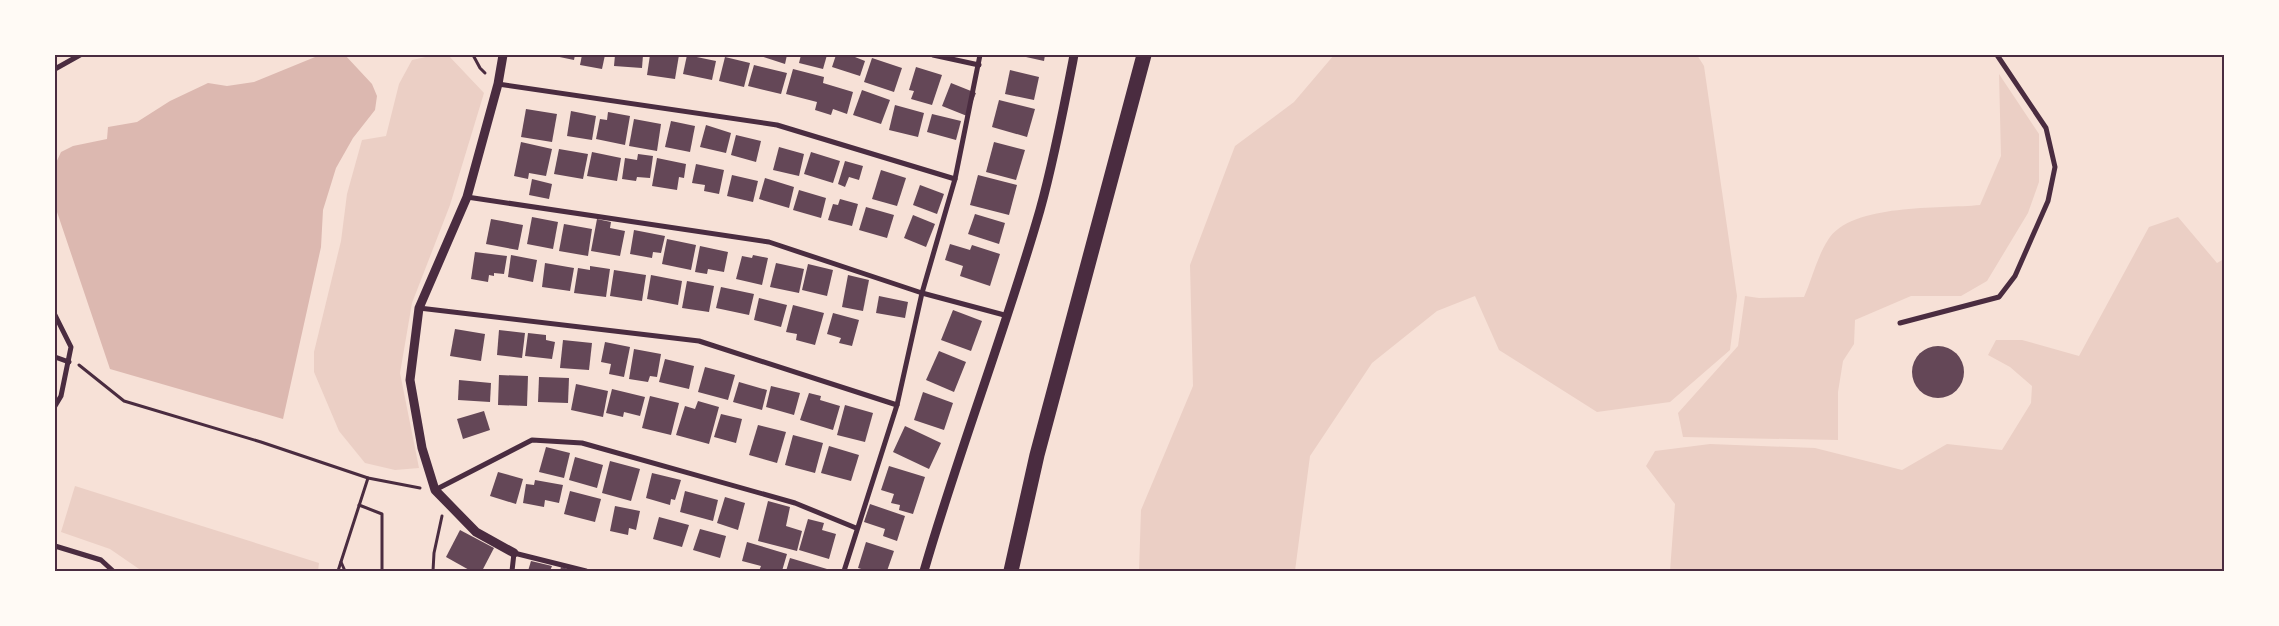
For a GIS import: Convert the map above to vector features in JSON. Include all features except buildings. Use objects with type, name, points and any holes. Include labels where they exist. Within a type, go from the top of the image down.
[{"type":"highway","points":[[1011,571],[1037,455],[1144,55]]},
{"type":"street","points":[[55,70],[80,55]]},
{"type":"street","points":[[503,55],[498,84],[467,197],[419,308],[410,380],[422,448],[435,490],[476,532],[514,553],[586,571]]},
{"type":"street","points":[[933,55],[978,65]]},
{"type":"street","points":[[844,571],[856,528],[897,405],[922,293],[955,179],[980,55]]},
{"type":"street","points":[[924,571],[940,517],[1008,316],[1040,208],[1074,55]]},
{"type":"street","points":[[1900,323],[1999,297],[2016,276],[2048,201],[2055,167],[2046,128],[1997,55]]},
{"type":"street","points":[[498,84],[777,125],[955,179]]},
{"type":"street","points":[[467,197],[769,242],[922,293],[1008,316]]},
{"type":"street","points":[[419,308],[700,341],[897,405]]},
{"type":"street","points":[[55,315],[71,347],[61,396],[55,406]]},
{"type":"street","points":[[55,357],[69,359]]},
{"type":"street","points":[[435,490],[532,440],[582,443],[795,503],[856,528]]},
{"type":"street","points":[[55,546],[101,560],[114,571]]},
{"type":"street","points":[[512,571],[514,553]]},
{"type":"path","points":[[69,359],[124,401],[262,442],[368,478],[435,490]]},
{"type":"path","points":[[338,571],[368,478]]},
{"type":"path","points":[[433,571],[434,553],[446,501]]},
{"type":"path","points":[[359,505],[382,514],[382,571]]},
{"type":"path","points":[[340,562],[345,571]]},
{"type":"shaded area","points":[[320,55],[345,55],[372,84],[377,96],[375,110],[353,138],[336,168],[323,210],[321,247],[283,419],[110,369],[55,206],[55,165],[61,152],[73,146],[107,139],[108,127],[137,122],[170,101],[208,83],[227,86],[254,82]]},
{"type":"shaded area","points":[[435,55],[448,55],[484,93],[450,205],[412,303],[400,373],[419,468],[395,470],[365,463],[339,431],[314,372],[314,352],[341,241],[347,194],[362,140],[386,136],[399,84],[412,60]]},
{"type":"shaded area","points":[[1334,55],[1697,55],[1704,66],[1737,296],[1730,350],[1670,402],[1597,412],[1499,350],[1475,296],[1437,311],[1372,363],[1310,456],[1295,571],[1139,571],[1141,510],[1193,386],[1190,265],[1235,146],[1294,102]]},
{"type":"shaded area","points":[[1999,74],[2039,134],[2039,182],[2028,213],[1987,281],[1961,296],[1911,296],[1855,320],[1854,344],[1843,361],[1838,392],[1838,440],[1683,437],[1678,413],[1738,346],[1745,296],[1759,298],[1804,297],[1828,240],[1839,228],[1856,219],[1898,210],[1980,205],[2001,156]]},
{"type":"shaded area","points":[[2178,217],[2217,263],[2224,259],[2224,571],[1670,571],[1675,504],[1646,466],[1655,451],[1710,444],[1815,448],[1902,470],[1947,444],[2002,450],[2031,403],[2032,386],[2010,367],[1988,355],[1996,340],[2022,340],[2079,356],[2149,227]]},
{"type":"shaded area","points":[[75,486],[319,563],[318,571],[142,571],[110,549],[61,532]]}]
